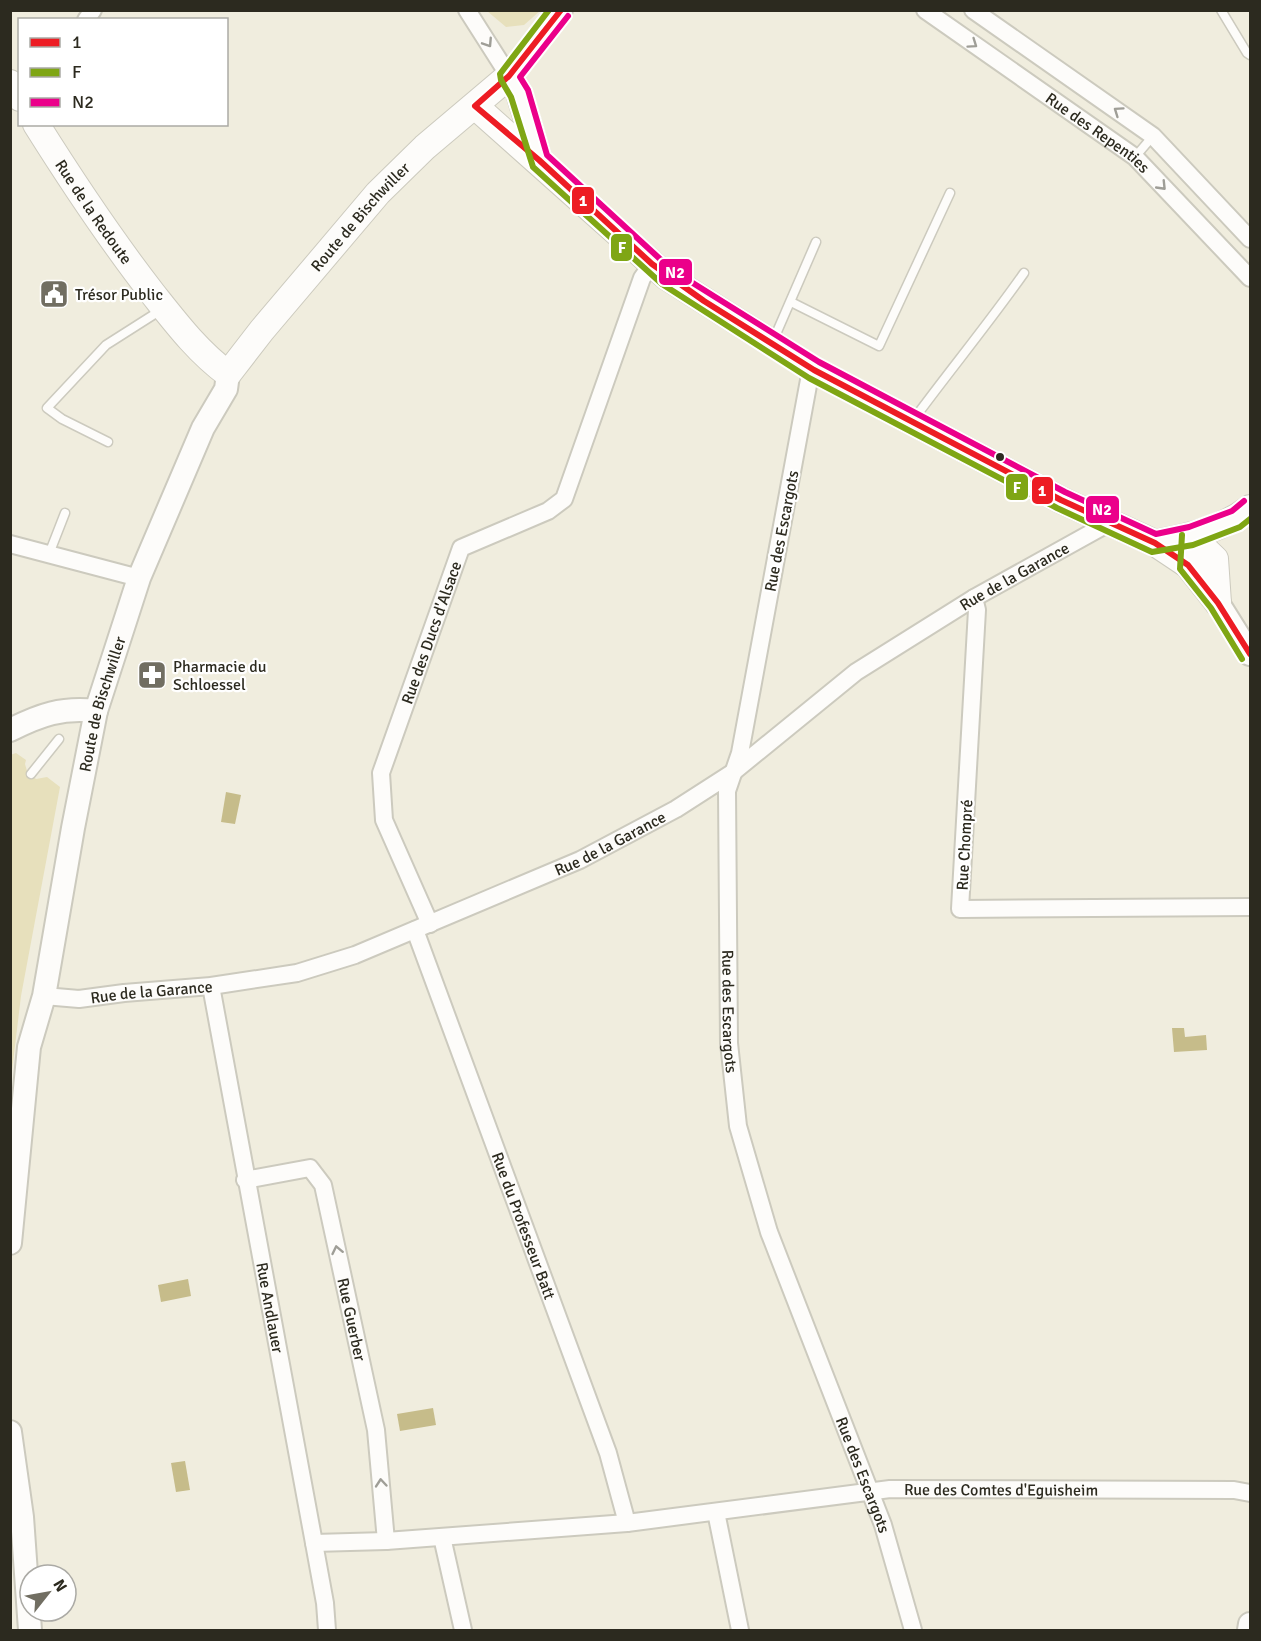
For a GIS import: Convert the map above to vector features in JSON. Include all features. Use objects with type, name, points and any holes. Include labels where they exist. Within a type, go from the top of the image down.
[{"type":"main road","name":"Route de Bischwiller","points":[[228,374],[262,330],[378,193],[425,147],[509,76]]},
{"type":"main road","points":[[509,76],[519,93],[539,160]]},
{"type":"main road","points":[[475,106],[539,160],[652,264],[704,301],[814,370],[912,423],[1108,523],[1155,543],[1188,564],[1218,603]]},
{"type":"main road","name":"Rue de la Redoute","points":[[37,126],[128,262],[195,346],[228,374]]},
{"type":"main road","points":[[1155,543],[1191,536],[1244,514]]},
{"type":"main road","points":[[1218,603],[1215,559],[1244,514]]},
{"type":"main road","points":[[1191,536],[1215,559]]},
{"type":"main road","points":[[1188,564],[1191,536]]},
{"type":"main road","points":[[1188,564],[1215,559]]},
{"type":"street","points":[[467,10],[509,76],[561,10]]},
{"type":"street","name":"Rue des Repenties","points":[[925,10],[1135,157],[1251,278]]},
{"type":"street","name":"Rue des Repenties","points":[[973,10],[1153,136],[1251,239]]},
{"type":"street","name":"Rue des Ducs d'Alsace","points":[[422,927],[384,820],[381,773],[461,548],[548,511],[564,498],[642,278],[652,264]]},
{"type":"street","name":"Rue des Escargots","points":[[814,370],[809,380],[740,753],[727,791],[729,1043],[738,1126],[769,1232],[883,1525],[913,1630]]},
{"type":"street","name":"Route de Bischwiller","points":[[10,1243],[19,1165],[37,1069],[44,996],[96,711],[139,578],[204,425],[226,389],[228,374]]},
{"type":"street","name":"Rue de la Garance","points":[[44,996],[80,999],[211,986],[297,974],[355,956],[580,860],[676,809],[732,773],[856,672],[975,598],[1108,523]]},
{"type":"street","points":[[10,544],[139,578]]},
{"type":"street","name":"Rue Chompré","points":[[975,598],[960,909],[1251,907]]},
{"type":"street","points":[[1218,603],[1251,654]]},
{"type":"street","points":[[10,730],[28,721],[61,710],[96,711]]},
{"type":"street","name":"Rue du Professeur Batt","points":[[422,927],[608,1453],[627,1523]]},
{"type":"street","name":"Rue Andlauer","points":[[211,986],[245,1180],[325,1603],[327,1630]]},
{"type":"street","name":"Rue Guerber","points":[[245,1180],[310,1168],[323,1185],[376,1430],[386,1541]]},
{"type":"street","points":[[10,1432],[13,1469],[22,1517],[30,1630]]},
{"type":"street","name":"Rue des Comtes d'Eguisheim","points":[[314,1543],[386,1541],[627,1523],[870,1491],[1222,1490],[1251,1493]]},
{"type":"street","points":[[716,1512],[740,1630]]},
{"type":"street","points":[[442,1537],[463,1630]]},
{"type":"street","points":[[1249,1630],[1251,1624]]},
{"type":"lane","points":[[1221,10],[1251,55]]},
{"type":"lane","points":[[1135,157],[1153,136]]},
{"type":"lane","points":[[791,302],[879,346],[950,193]]},
{"type":"lane","points":[[772,344],[816,242]]},
{"type":"lane","points":[[912,423],[1024,273]]},
{"type":"lane","points":[[108,442],[62,419],[47,408],[106,345],[164,308]]},
{"type":"lane","points":[[49,554],[65,513]]},
{"type":"lane","points":[[31,774],[59,740]]},
{"type":"shaded area","points":[[487,11],[540,11],[524,25],[506,27]]},
{"type":"shaded area","points":[[16,753],[26,760],[27,771],[36,779],[47,777],[60,787],[21,996],[11,1079],[10,755]]},
{"type":"shaded area","points":[[226,792],[241,795],[235,824],[221,822]]},
{"type":"shaded area","points":[[1172,1028],[1184,1028],[1185,1037],[1206,1035],[1207,1050],[1174,1052]]},
{"type":"shaded area","points":[[188,1279],[191,1296],[161,1302],[158,1285]]},
{"type":"shaded area","points":[[433,1408],[436,1425],[400,1431],[397,1414]]},
{"type":"shaded area","points":[[185,1461],[190,1490],[176,1492],[171,1463]]},
{"type":"transit line","name":"F","points":[[549,10],[500,74],[511,97],[533,167],[662,284],[809,378],[1057,508],[1152,552],[1193,545],[1240,527],[1250,519]]},
{"type":"transit line","name":"1","points":[[561,10],[509,76],[475,106],[539,160],[652,264],[704,301],[814,370],[1061,500],[1155,543],[1188,565],[1218,603],[1250,654]]},
{"type":"transit line","name":"N2","points":[[568,16],[520,77],[528,90],[547,155],[672,270],[819,362],[1065,492],[1156,534],[1189,527],[1232,511],[1244,501]]},
{"type":"transit line","name":"F","points":[[1182,535],[1180,569],[1211,608],[1242,659]]},
{"type":"place","name":"Trésor Public","points":[[54,294]]},
{"type":"place","name":"Pharmacie du Schloessel","points":[[152,675]]}]
